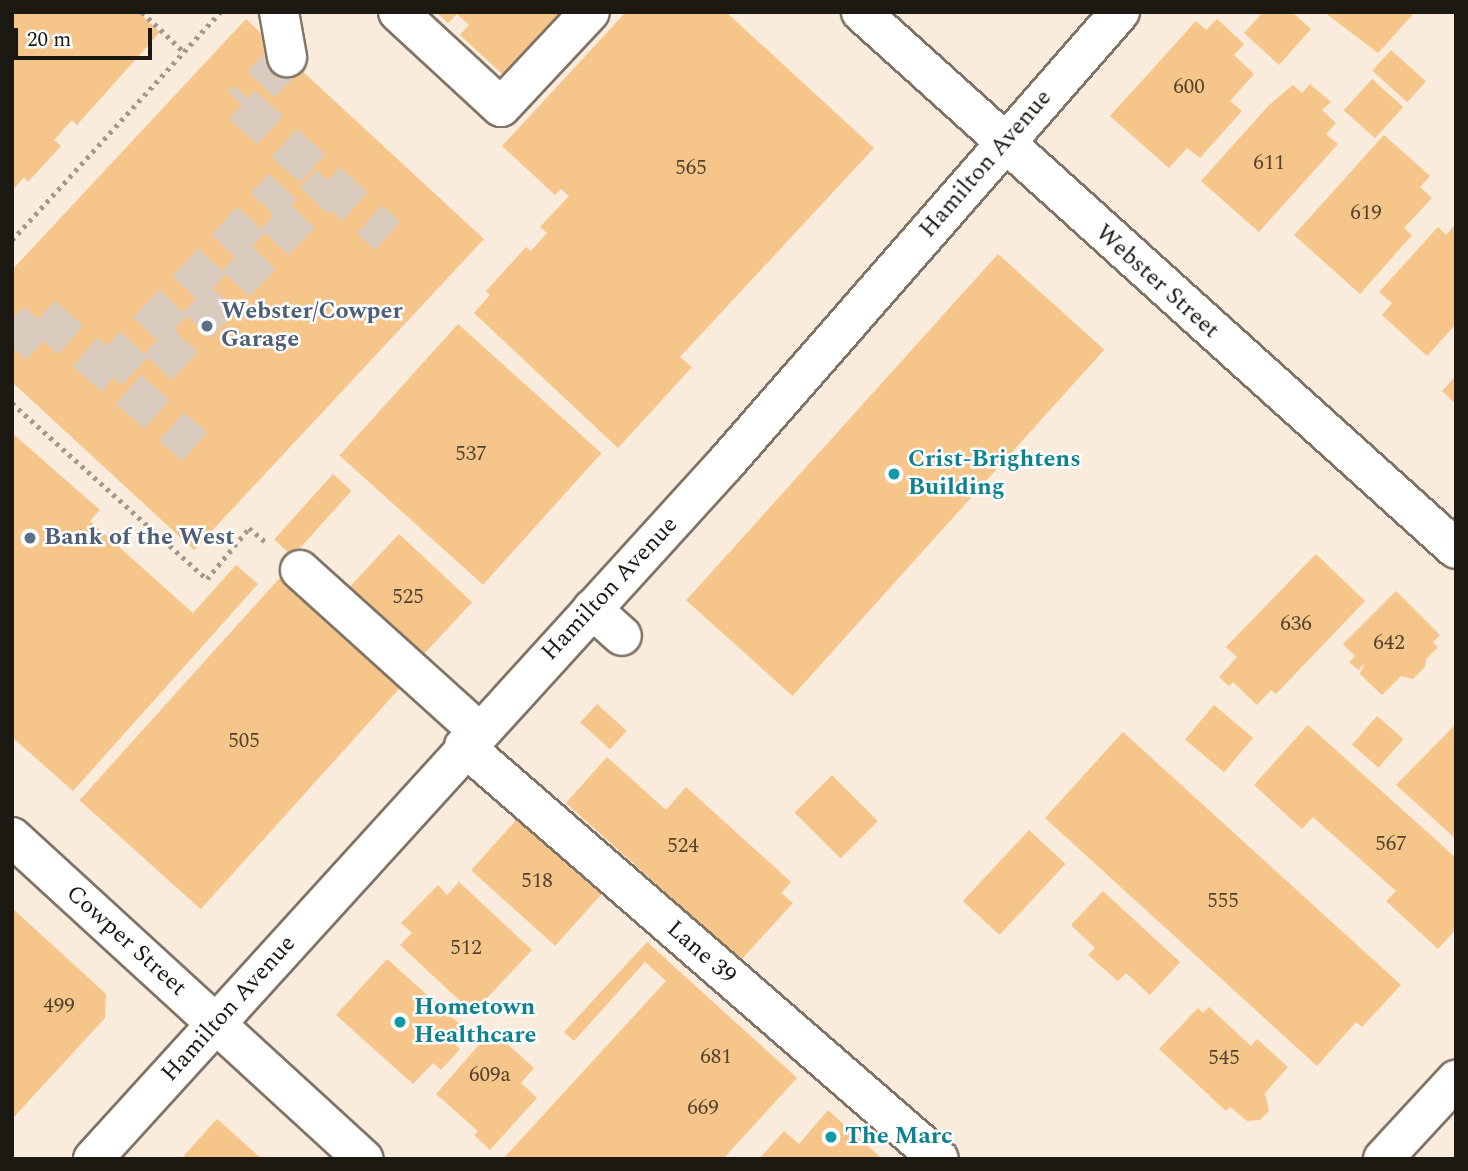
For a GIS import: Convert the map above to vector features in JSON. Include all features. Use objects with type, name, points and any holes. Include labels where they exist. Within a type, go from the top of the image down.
[{"type":"street","points":[[279,12],[287,57]]},
{"type":"street","points":[[398,12],[500,107],[590,12]]},
{"type":"street","name":"Webster Street","points":[[862,12],[1456,549]]},
{"type":"street","name":"Hamilton Avenue","points":[[93,1159],[471,739],[734,453],[1004,141],[1120,12]]},
{"type":"street","name":"Lane 39","points":[[300,570],[471,739],[745,990],[939,1159]]},
{"type":"street","points":[[592,609],[622,636]]},
{"type":"street","name":"Cowper Street","points":[[12,837],[364,1159]]},
{"type":"street","points":[[1383,1159],[1456,1080]]},
{"type":"path","points":[[142,12],[184,52]]},
{"type":"path","points":[[12,240],[220,12]]},
{"type":"path","points":[[12,403],[207,579],[250,528]]},
{"type":"building","points":[[12,12],[138,12],[160,32],[77,125],[72,120],[54,140],[61,146],[28,182],[24,177],[12,191]]},
{"type":"building","points":[[436,12],[585,12],[515,86],[460,35],[469,25],[457,14],[448,23]]},
{"type":"building","points":[[626,12],[726,12],[874,148],[680,357],[692,367],[618,448],[474,313],[490,295],[486,291],[526,247],[531,251],[547,233],[540,227],[569,196],[561,189],[555,195],[502,146]]},
{"type":"building","points":[[1263,12],[1292,12],[1311,29],[1279,65],[1244,33]]},
{"type":"building","points":[[1324,12],[1415,12],[1378,53]]},
{"type":"building","name":"Webster/Cowper Garage","points":[[246,19],[484,239],[194,550],[12,382],[12,270]]},
{"type":"building","points":[[1217,19],[1244,44],[1234,55],[1254,74],[1230,101],[1242,111],[1200,158],[1187,148],[1169,168],[1110,116],[1196,21],[1206,30]]},
{"type":"building","points":[[1391,50],[1426,81],[1407,102],[1372,71]]},
{"type":"building","points":[[1372,79],[1403,107],[1375,138],[1344,110]]},
{"type":"building","points":[[1310,84],[1331,102],[1322,110],[1336,123],[1326,134],[1338,144],[1259,232],[1201,181],[1269,105],[1293,85],[1302,93]]},
{"type":"building","points":[[1384,135],[1430,176],[1420,187],[1432,198],[1404,228],[1412,235],[1360,294],[1294,235]]},
{"type":"building","points":[[1456,224],[1456,324],[1427,356],[1382,315],[1392,303],[1379,292],[1438,227],[1446,235]]},
{"type":"building","name":"Crist-Brightens Building","points":[[998,254],[1104,350],[792,696],[686,600]]},
{"type":"building","points":[[458,324],[601,453],[483,585],[340,456]]},
{"type":"building","points":[[1456,376],[1456,404],[1442,391]]},
{"type":"building","points":[[12,433],[100,510],[90,521],[193,613],[236,565],[258,584],[73,791],[12,737]]},
{"type":"building","points":[[333,474],[352,491],[293,556],[274,539]]},
{"type":"building","points":[[399,534],[472,602],[417,661],[344,593]]},
{"type":"building","points":[[1316,554],[1365,601],[1276,694],[1271,690],[1257,705],[1233,682],[1229,686],[1219,677],[1237,657],[1226,647]]},
{"type":"building","points":[[285,572],[406,681],[201,909],[80,800]]},
{"type":"building","points":[[1396,591],[1440,635],[1433,642],[1438,647],[1426,659],[1425,667],[1413,679],[1401,676],[1382,695],[1360,674],[1365,663],[1358,670],[1349,662],[1355,656],[1343,644]]},
{"type":"building","points":[[597,704],[627,731],[610,749],[580,723]]},
{"type":"building","points":[[1214,705],[1253,738],[1224,772],[1185,739]]},
{"type":"building","points":[[1377,716],[1403,739],[1378,768],[1352,745]]},
{"type":"building","points":[[1456,724],[1456,839],[1396,785]]},
{"type":"building","points":[[1308,725],[1456,858],[1456,929],[1438,949],[1386,901],[1396,891],[1313,817],[1302,829],[1254,785]]},
{"type":"building","points":[[1123,732],[1401,985],[1362,1027],[1356,1022],[1317,1066],[1045,818]]},
{"type":"building","points":[[607,757],[666,810],[686,787],[791,882],[781,893],[793,903],[741,960],[566,803]]},
{"type":"building","points":[[832,775],[878,821],[840,858],[795,812]]},
{"type":"building","points":[[520,816],[604,892],[555,946],[471,870]]},
{"type":"building","points":[[1029,830],[1066,864],[999,935],[963,901]]},
{"type":"building","points":[[459,882],[532,950],[473,1013],[400,945],[412,933],[401,923],[438,885],[447,895]]},
{"type":"building","points":[[1103,891],[1180,962],[1150,995],[1126,973],[1118,981],[1088,955],[1095,948],[1071,925]]},
{"type":"building","points":[[12,908],[106,994],[105,1018],[12,1119]]},
{"type":"building","points":[[647,942],[797,1078],[723,1159],[503,1159],[666,981],[645,962],[574,1041],[564,1032]]},
{"type":"building","name":"Hometown Healthcare","points":[[387,959],[464,1028],[452,1042],[460,1049],[441,1070],[433,1063],[413,1084],[336,1015]]},
{"type":"building","points":[[1209,1007],[1251,1046],[1257,1039],[1288,1067],[1265,1093],[1269,1111],[1260,1120],[1247,1121],[1230,1107],[1226,1111],[1159,1049],[1198,1008],[1203,1013]]},
{"type":"building","points":[[492,1030],[534,1068],[521,1083],[537,1098],[490,1150],[474,1135],[478,1131],[436,1094]]},
{"type":"building","name":"The Marc","points":[[828,1110],[882,1159],[759,1159],[784,1131],[799,1144]]},
{"type":"building","points":[[217,1119],[262,1159],[181,1159]]},
{"type":"tunnel","points":[[287,57],[242,105],[388,236]]},
{"type":"tunnel","points":[[158,367],[330,183]]},
{"type":"tunnel","points":[[108,372],[283,186]]},
{"type":"tunnel","points":[[12,347],[42,315],[195,447]]},
{"type":"place","name":"Webster/Cowper Garage","points":[[207,326]]},
{"type":"place","name":"Crist-Brightens Building","points":[[894,474]]},
{"type":"place","name":"Bank of the West","points":[[30,538]]},
{"type":"place","name":"Hometown Healthcare","points":[[400,1022]]},
{"type":"place","name":"The Marc","points":[[831,1137]]}]
